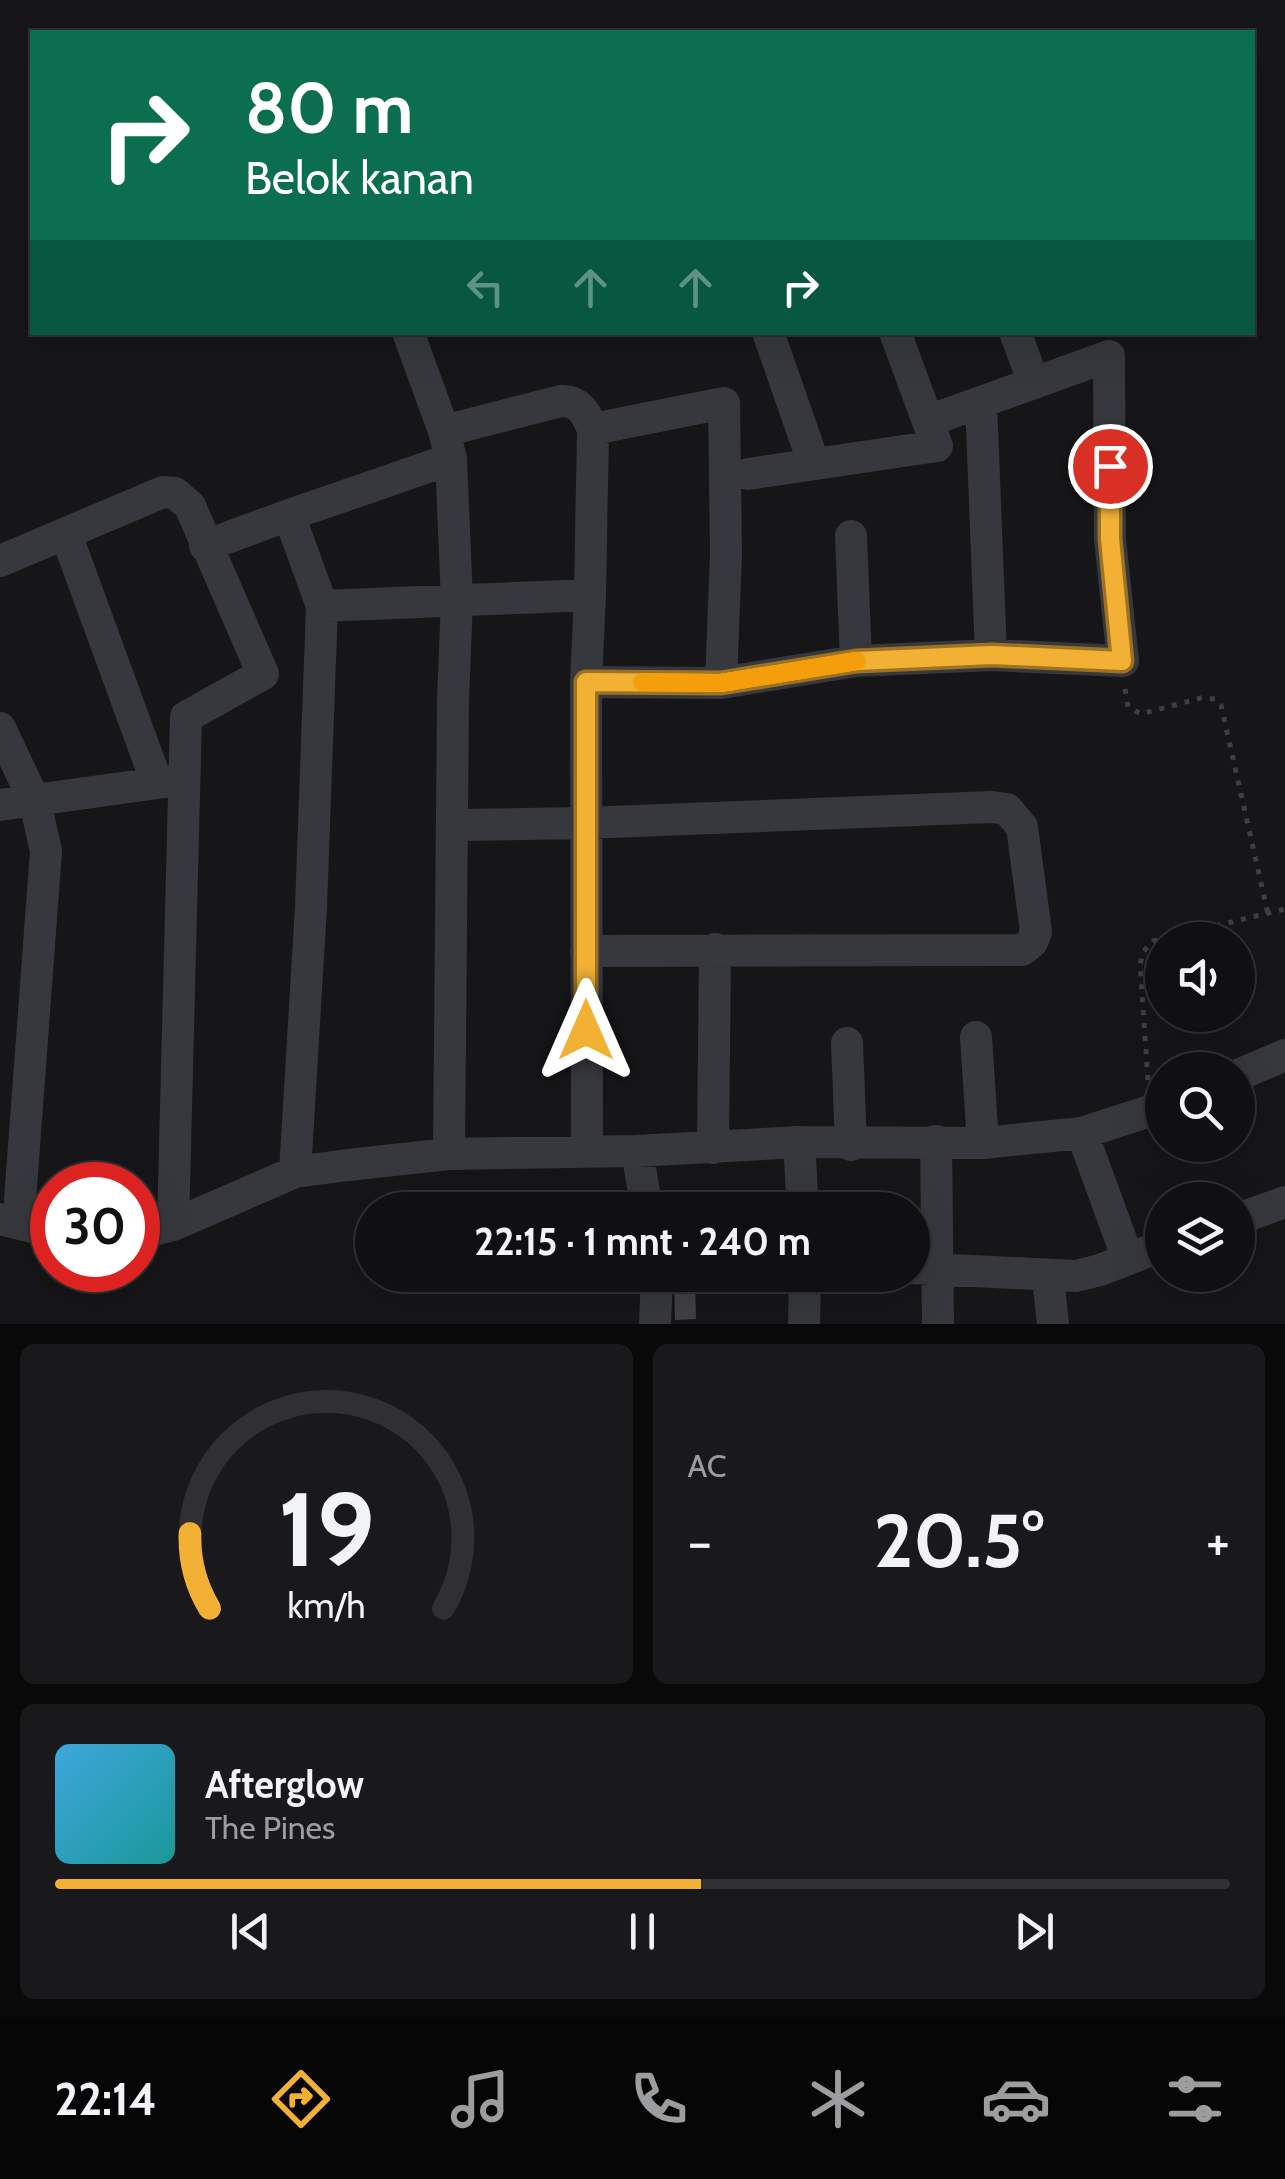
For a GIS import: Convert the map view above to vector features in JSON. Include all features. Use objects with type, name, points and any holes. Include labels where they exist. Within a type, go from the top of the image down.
[{"type":"street","points":[[409,335],[448,445],[457,600],[449,1154]]},
{"type":"street","points":[[769,335],[814,464]]},
{"type":"street","points":[[748,474],[937,446],[896,335]]},
{"type":"street","points":[[1016,335],[1034,383]]},
{"type":"street","points":[[586,682],[721,683],[856,661],[992,655],[1122,661],[1110,539],[1108,356],[928,422]]},
{"type":"street","points":[[205,546],[289,515],[448,445],[569,400],[584,410],[593,428],[586,682],[586,1150]]},
{"type":"street","points":[[593,428],[724,402],[726,535],[721,683]]},
{"type":"street","points":[[982,402],[992,655]]},
{"type":"street","points":[[0,561],[167,491],[188,501],[262,674]]},
{"type":"street","points":[[289,515],[322,606],[311,907],[295,1172]]},
{"type":"street","points":[[66,534],[136,726],[171,781]]},
{"type":"street","points":[[852,536],[856,661]]},
{"type":"street","points":[[322,606],[590,595]]},
{"type":"street","points":[[136,726],[186,717],[262,674],[320,671]]},
{"type":"street","points":[[172,1224],[171,781],[186,717]]},
{"type":"street","points":[[0,728],[35,802],[46,850],[24,1219]]},
{"type":"street","points":[[0,806],[171,781]]},
{"type":"street","points":[[454,825],[992,807],[1007,809],[1022,827],[1036,932],[1022,950],[586,951]]},
{"type":"street","points":[[712,1148],[715,949]]},
{"type":"street","points":[[976,1037],[983,1143]]},
{"type":"street","points":[[847,1043],[850,1145]]},
{"type":"street","points":[[1255,1067],[1285,1054]]},
{"type":"street","points":[[160,1228],[295,1172],[449,1154],[637,1151],[799,1142],[983,1143],[1082,1133],[1145,1113]]},
{"type":"street","points":[[1082,1133],[1128,1259]]},
{"type":"street","points":[[0,1141],[24,1219]]},
{"type":"street","points":[[799,1142],[802,1192]]},
{"type":"street","points":[[930,1212],[936,1142]]},
{"type":"street","points":[[637,1151],[644,1192]]},
{"type":"street","points":[[1255,1213],[1285,1202]]},
{"type":"street","points":[[930,1270],[1048,1277],[1087,1274],[1145,1252]]},
{"type":"street","points":[[1048,1277],[1053,1324]]},
{"type":"street","points":[[930,1291],[938,1324]]},
{"type":"street","points":[[655,1324],[656,1292]]},
{"type":"street","points":[[804,1324],[805,1292]]},
{"type":"path","points":[[1122,661],[1126,704],[1137,714],[1206,698],[1221,705],[1268,914]]},
{"type":"path","points":[[1150,1052],[1140,965],[1143,952],[1153,941],[1285,909]]},
{"type":"building","points":[[674,1292],[695,1292],[696,1319],[675,1320]]},
{"type":"slow traffic","points":[[642,682],[721,683],[857,661]]},
{"type":"route","points":[[586,1030],[586,682],[721,683],[856,661],[992,655],[1122,661],[1110,539],[1110,466]]}]
